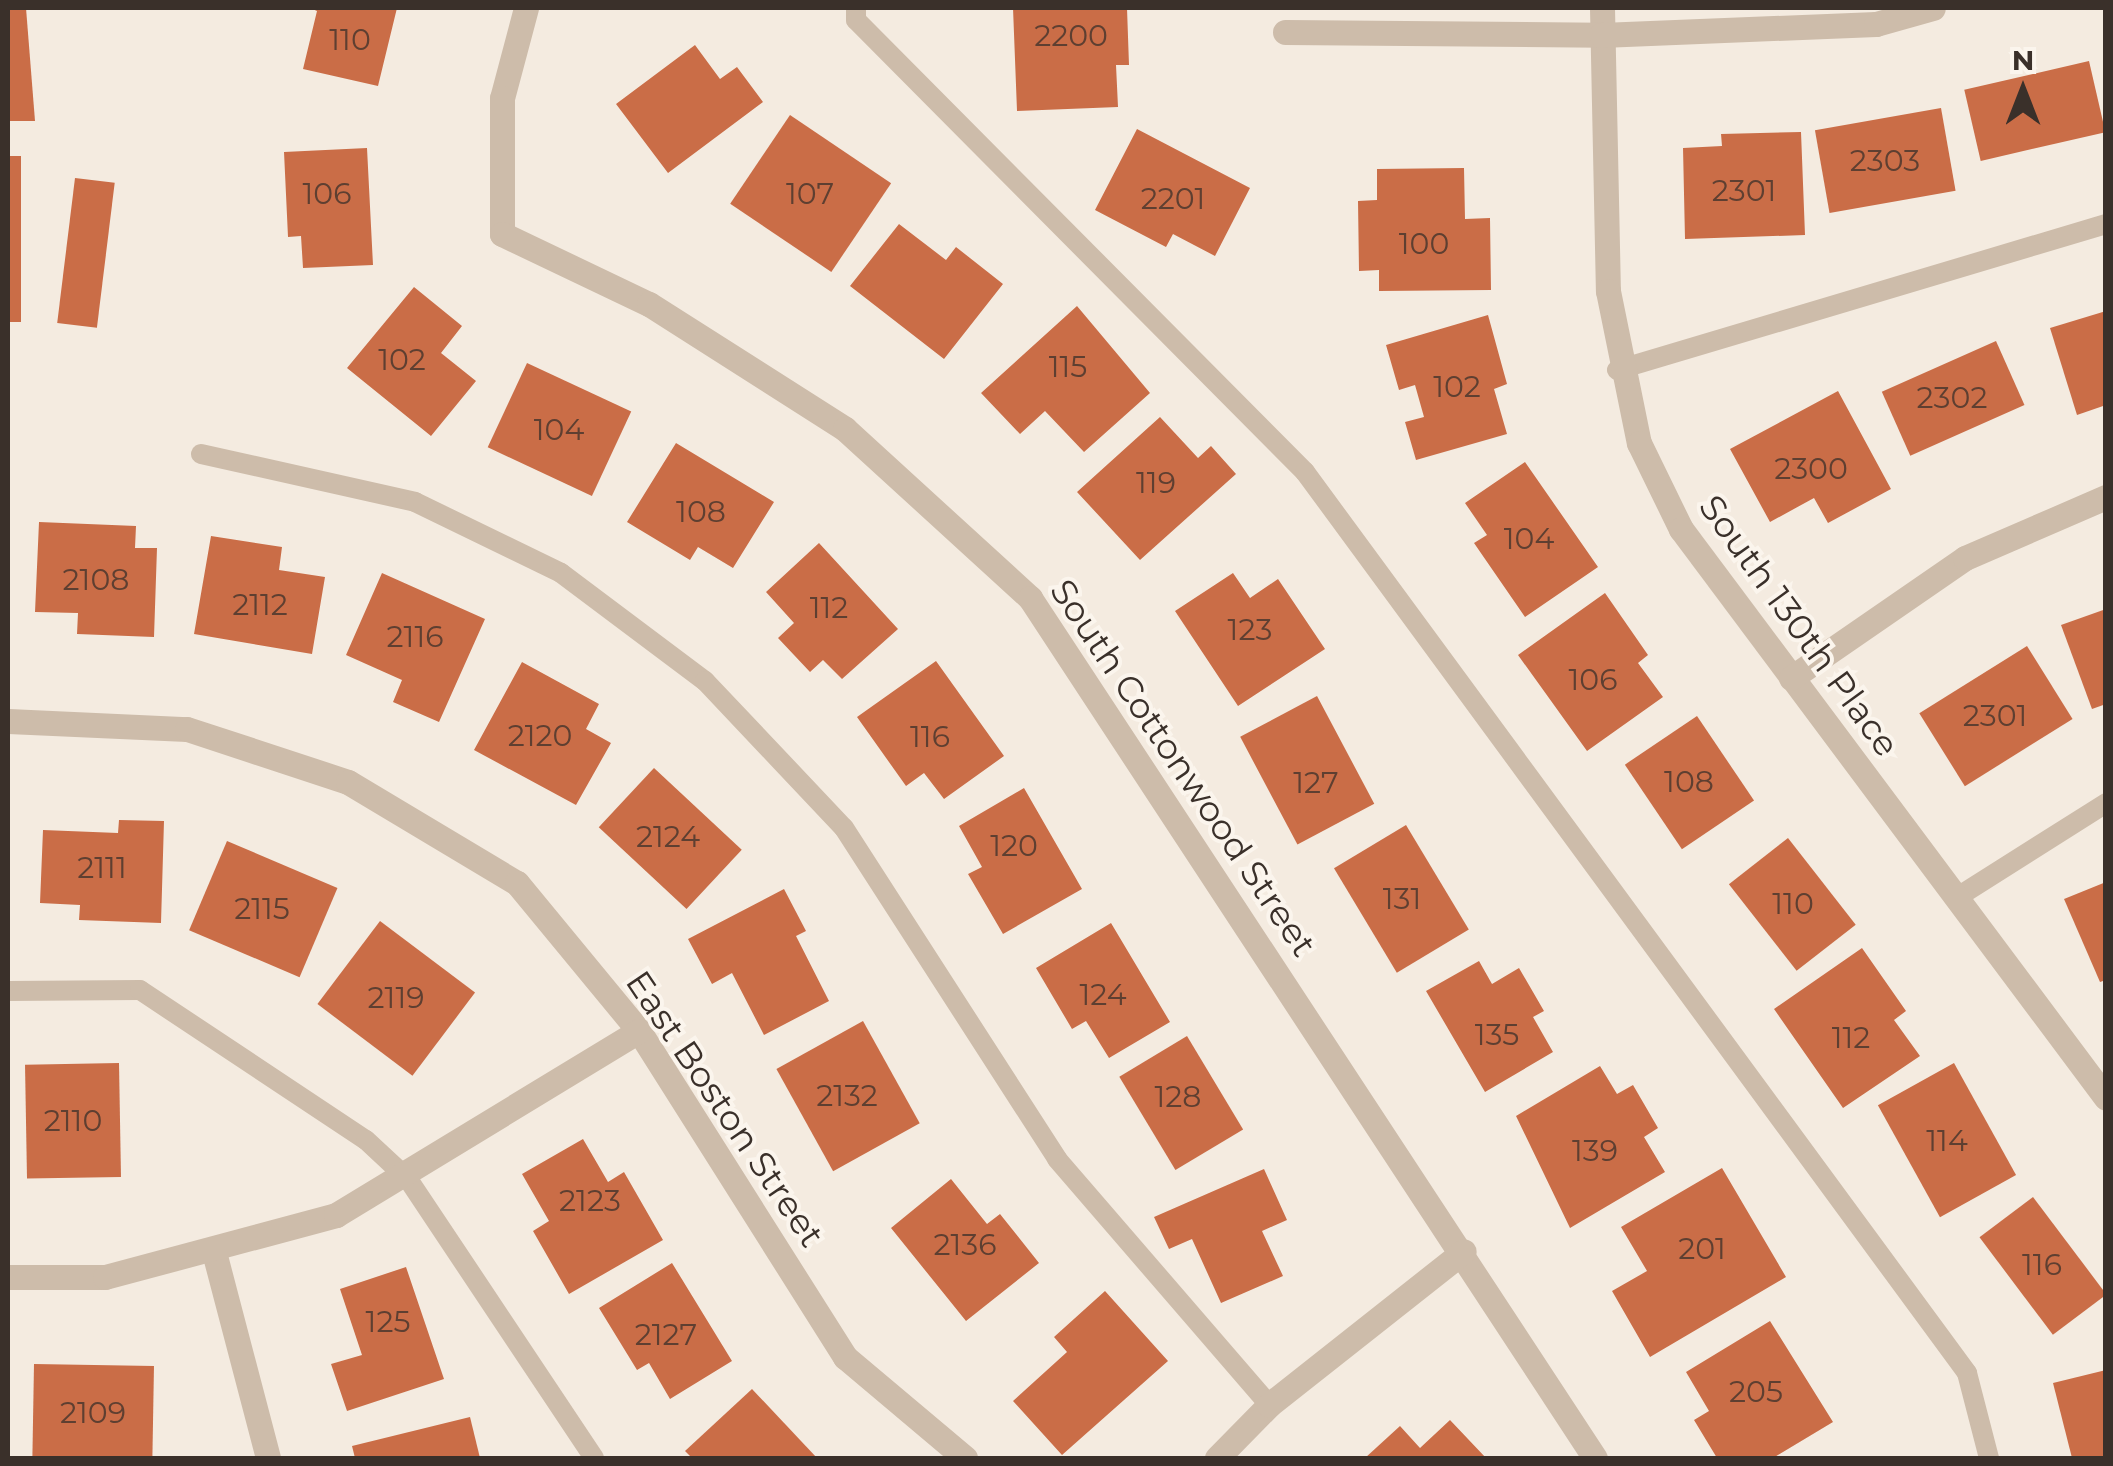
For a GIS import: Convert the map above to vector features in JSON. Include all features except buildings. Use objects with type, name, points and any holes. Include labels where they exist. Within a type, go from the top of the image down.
[{"type":"street","name":"South Cottonwood Street","points":[[526,8],[502,98],[502,234],[649,304],[845,429],[1030,598],[1464,1251],[1595,1458]]},
{"type":"street","name":"South 130th Place","points":[[1602,8],[1617,370],[1681,530],[2106,1098]]},
{"type":"street","points":[[1285,32],[1602,35],[1876,16],[1932,8]]},
{"type":"street","points":[[1791,678],[1965,558],[2106,498]]},
{"type":"street","name":"East Boston Street","points":[[8,721],[186,729],[348,782],[517,884],[639,1031],[845,1357],[966,1458]]},
{"type":"street","points":[[8,1276],[104,1277],[214,1252],[336,1215],[408,1179],[639,1031]]},
{"type":"street","points":[[1216,1458],[1269,1405],[1464,1251]]},
{"type":"street","points":[[214,1252],[268,1458]]},
{"type":"lane","points":[[856,8],[856,20],[1305,472],[1966,1374],[1989,1458]]},
{"type":"lane","points":[[1617,370],[2106,224]]},
{"type":"lane","points":[[201,454],[415,502],[560,573],[706,681],[844,828],[1057,1159],[1269,1405]]},
{"type":"lane","points":[[1956,898],[2106,803]]},
{"type":"lane","points":[[8,991],[140,990],[366,1140],[408,1179],[594,1458]]}]
